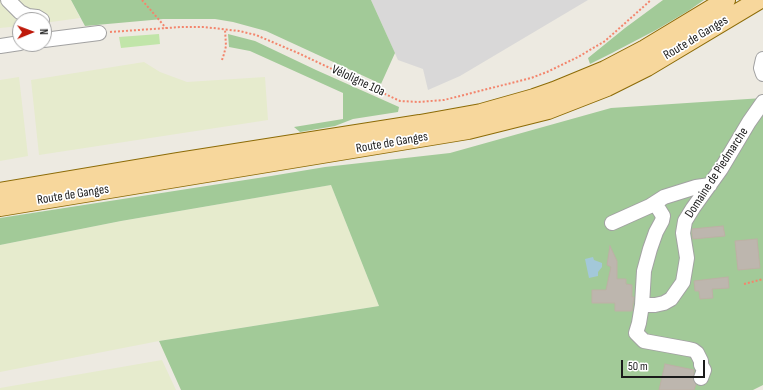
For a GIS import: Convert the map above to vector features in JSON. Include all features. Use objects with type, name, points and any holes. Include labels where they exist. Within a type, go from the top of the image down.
[{"type":"main road","name":"Route de Ganges","points":[[0,191],[482,113],[534,98],[605,70],[645,49],[726,0]]},
{"type":"main road","name":"Route de Ganges","points":[[0,207],[468,130],[548,110],[607,87],[647,67],[759,0]]},
{"type":"street","points":[[8,0],[20,12]]},
{"type":"street","points":[[52,36],[99,33]]},
{"type":"street","points":[[0,46],[12,44]]},
{"type":"street","points":[[763,59],[763,74]]},
{"type":"street","name":"Domaine de Piedmarche","points":[[642,304],[664,304],[671,299],[683,282],[687,258],[683,233],[685,220],[721,169],[749,122],[763,102]]},
{"type":"street","points":[[612,223],[655,203],[664,197],[696,187],[710,185]]},
{"type":"street","points":[[655,203],[663,216],[650,249],[644,271],[642,304],[636,333],[644,341],[693,350],[697,353],[704,370],[701,378]]},
{"type":"path","points":[[142,0],[166,28]]},
{"type":"path","name":"Véloligne 10a","points":[[99,33],[204,27],[245,32],[256,35],[298,53],[400,101],[418,102],[444,100],[532,78],[547,72],[578,57],[605,41],[651,0]]},
{"type":"path","points":[[222,60],[226,46],[225,29]]},
{"type":"path","points":[[744,284],[763,279]]},
{"type":"shaded area","points":[[371,0],[588,0],[460,76],[428,90],[423,69],[398,60]]},
{"type":"green space","points":[[0,0],[71,0],[80,18],[52,22],[52,12],[12,12],[12,27],[0,28]]},
{"type":"green space","points":[[71,0],[371,0],[395,53],[381,84],[266,31],[233,22],[215,19],[163,19],[85,26]]},
{"type":"green space","points":[[663,0],[704,0],[656,30],[590,64],[588,58]]},
{"type":"green space","points":[[159,34],[160,44],[121,48],[119,37]]},
{"type":"green space","points":[[228,34],[255,41],[399,107],[398,112],[353,119],[335,126],[300,132],[294,127],[343,119],[343,93],[250,51],[229,47]]},
{"type":"green space","points":[[144,62],[160,72],[187,82],[265,77],[268,120],[39,155],[31,80]]},
{"type":"green space","points":[[19,77],[28,156],[0,161],[0,80]]},
{"type":"green space","points":[[763,98],[763,385],[753,390],[181,390],[159,341],[379,306],[331,185],[121,221],[0,245],[0,218],[325,167],[450,153],[611,108]]},
{"type":"green space","points":[[331,185],[379,306],[159,341],[0,372],[0,245],[121,221]]},
{"type":"green space","points":[[162,360],[176,390],[0,390],[0,388]]},
{"type":"water","points":[[593,257],[594,260],[602,263],[602,267],[598,272],[598,276],[589,278],[585,259]]},
{"type":"building","points":[[723,226],[725,236],[693,239],[692,229]]},
{"type":"building","points":[[757,239],[760,268],[738,270],[735,241]]},
{"type":"building","points":[[610,246],[617,261],[617,279],[626,279],[626,284],[632,285],[632,297],[634,297],[632,311],[615,311],[615,303],[592,303],[592,290],[606,290],[611,267],[607,265]]},
{"type":"building","points":[[728,277],[729,288],[712,289],[713,298],[700,299],[699,291],[695,291],[694,281]]},
{"type":"building","points":[[665,364],[694,370],[693,379],[696,384],[694,390],[659,390]]}]
